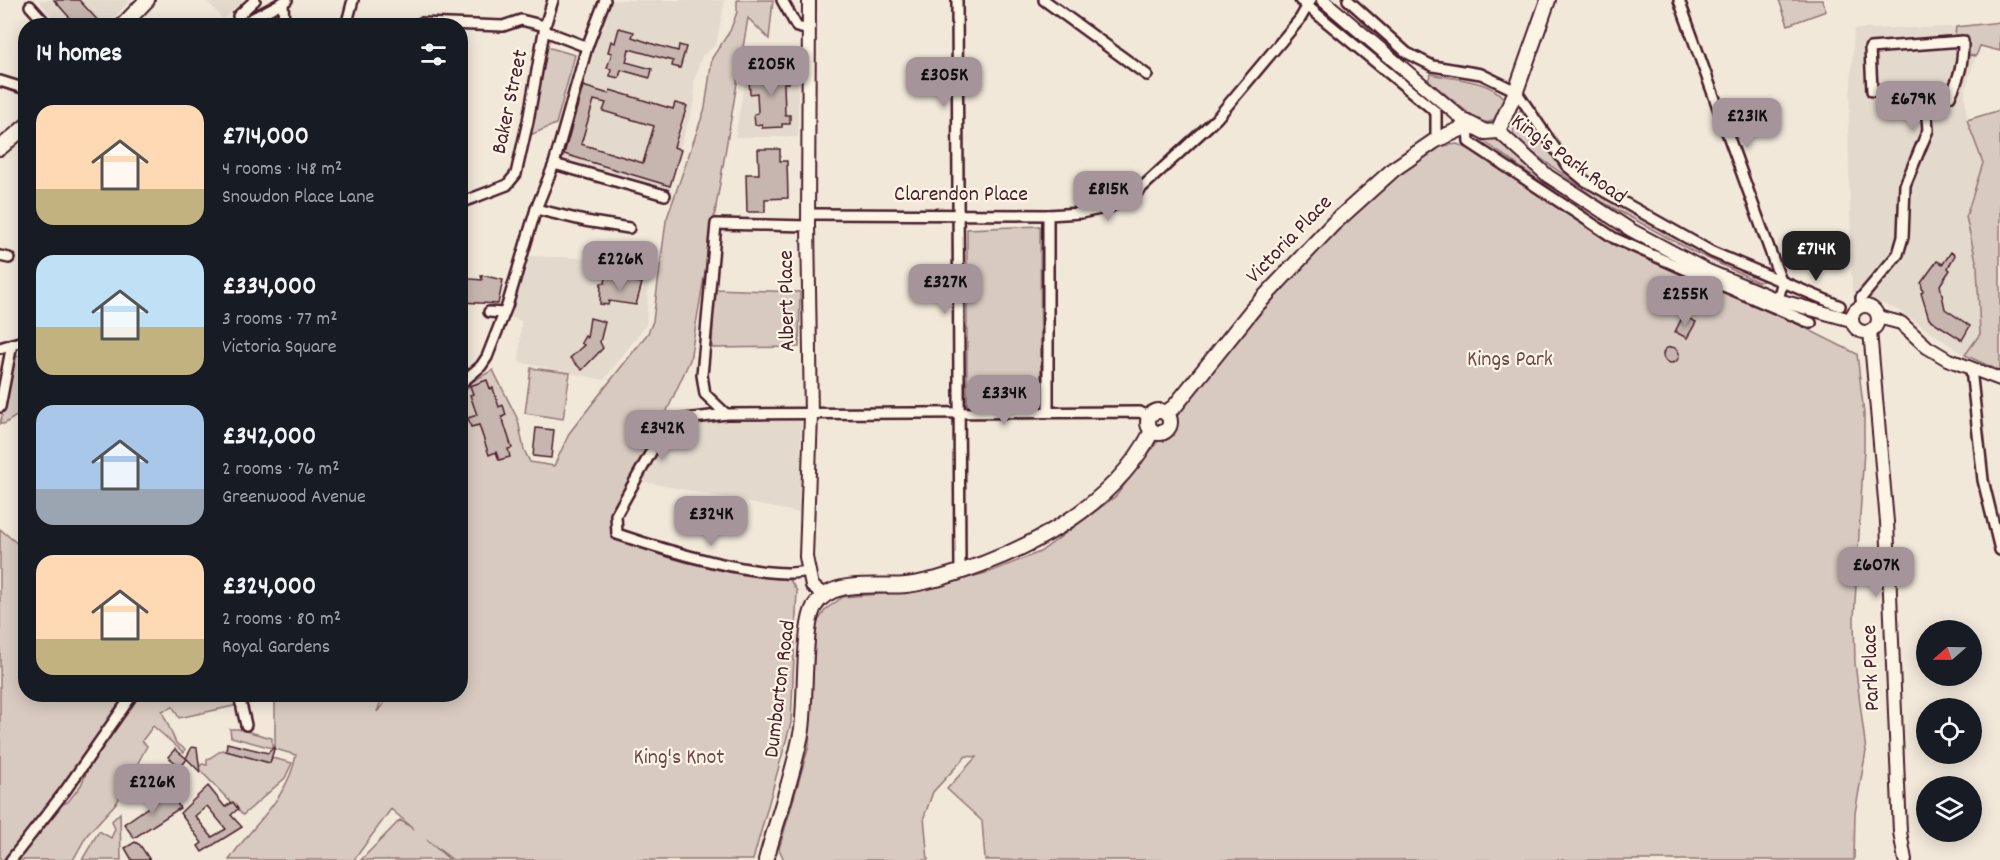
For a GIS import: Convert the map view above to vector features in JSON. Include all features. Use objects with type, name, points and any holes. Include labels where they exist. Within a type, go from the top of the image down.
[{"type":"main road","points":[[130,18],[147,0]]},
{"type":"main road","points":[[1498,131],[1516,91],[1548,0]]},
{"type":"main road","name":"King's Park Road","points":[[1467,123],[1485,132],[1498,131]]},
{"type":"main road","name":"Victoria Place","points":[[1166,413],[1175,406],[1280,279],[1333,224],[1394,169],[1436,140],[1461,129],[1467,123]]},
{"type":"main road","points":[[0,148],[18,133]]},
{"type":"main road","points":[[824,595],[844,587],[908,585],[960,571],[1008,553],[1058,527],[1117,480],[1143,449],[1150,424],[1156,411],[1166,413],[1170,418],[1168,429],[1159,433],[1150,424]]},
{"type":"main road","name":"Dumbarton Road","points":[[766,860],[787,790],[801,731],[811,615],[824,595]]},
{"type":"street","points":[[242,18],[255,0]]},
{"type":"street","points":[[348,18],[353,0]]},
{"type":"street","name":"Baker Street","points":[[468,200],[507,185],[516,174],[545,28],[553,0]]},
{"type":"street","points":[[468,377],[481,366],[487,357],[503,313],[536,209],[554,164],[587,47],[605,0]]},
{"type":"street","points":[[782,0],[797,27],[808,30]]},
{"type":"street","name":"Albert Place","points":[[807,571],[812,414],[808,220],[809,0]]},
{"type":"street","points":[[957,0],[960,571]]},
{"type":"street","points":[[1044,0],[1147,75]]},
{"type":"street","name":"King's Park Road","points":[[1323,0],[1467,123]]},
{"type":"street","points":[[1348,0],[1407,53],[1433,66],[1481,74],[1516,91],[1567,166],[1584,180],[1712,252],[1782,284],[1840,306]]},
{"type":"street","points":[[1679,0],[1782,284],[1778,300]]},
{"type":"street","points":[[248,18],[285,2],[284,18]]},
{"type":"street","points":[[1306,2],[1436,112],[1436,140]]},
{"type":"street","name":"Clarendon Place","points":[[726,414],[705,394],[702,375],[716,224],[957,215],[1048,215],[1081,213],[1110,207],[1137,192],[1217,118],[1300,19],[1306,2]]},
{"type":"street","points":[[30,6],[41,18]]},
{"type":"street","points":[[468,25],[503,26],[521,20],[587,47]]},
{"type":"street","points":[[1963,41],[1961,73],[1950,96],[1926,105],[1905,92],[1894,89],[1872,91],[1870,48],[1963,41]]},
{"type":"street","points":[[0,81],[18,83]]},
{"type":"street","points":[[1862,306],[1862,298],[1898,254],[1903,237],[1905,185],[1928,130],[1926,105]]},
{"type":"street","points":[[1467,123],[1468,141],[1614,238],[1702,272],[1811,323]]},
{"type":"street","name":"King's Park Road","points":[[1498,131],[1548,176],[1631,230],[1702,272],[1778,300],[1851,320]]},
{"type":"street","points":[[554,164],[665,195]]},
{"type":"street","points":[[536,209],[585,221],[629,228]]},
{"type":"street","points":[[1048,215],[1048,412]]},
{"type":"street","points":[[1878,316],[1877,325],[1870,331],[1859,331],[1851,320],[1855,310],[1862,306],[1871,307],[1878,316],[1901,323],[1928,347],[1971,369],[2000,380]]},
{"type":"street","points":[[489,312],[503,313]]},
{"type":"street","name":"Park Place","points":[[1870,331],[1887,522],[1900,831],[1905,860]]},
{"type":"street","points":[[0,348],[18,342]]},
{"type":"street","points":[[0,407],[12,344]]},
{"type":"street","points":[[1971,369],[1983,480],[2000,550]]},
{"type":"street","points":[[824,595],[812,586],[807,571],[783,574],[705,560],[617,534],[616,515],[665,427],[678,420],[726,414],[1048,412],[1140,412],[1150,424]]},
{"type":"street","points":[[11,860],[65,791],[127,702]]},
{"type":"street","points":[[241,702],[246,724]]},
{"type":"shaded area","points":[[38,0],[131,0],[113,18],[53,18]]},
{"type":"shaded area","points":[[206,0],[244,0],[224,18]]},
{"type":"shaded area","points":[[609,0],[725,0],[716,45],[702,56],[694,81],[695,101],[679,151],[670,190],[560,161]]},
{"type":"shaded area","points":[[1956,27],[1955,35],[1966,42],[1968,55],[1976,56],[1965,91],[1967,120],[1983,163],[1966,217],[1977,265],[1980,334],[1965,355],[1898,310],[1852,292],[1848,131],[1854,29]]},
{"type":"shaded area","points":[[798,53],[798,137],[735,137],[750,54]]},
{"type":"shaded area","points":[[527,256],[650,260],[646,325],[604,380],[519,362],[521,321],[510,317]]},
{"type":"shaded area","points":[[801,419],[800,513],[635,480],[669,430],[688,422]]},
{"type":"green space","name":"King's Knot","points":[[737,0],[773,0],[769,39],[748,18],[690,360],[651,446],[612,516],[614,537],[635,546],[700,566],[790,580],[797,591],[791,723],[753,860],[453,860],[427,840],[450,860],[361,860],[400,820],[414,829],[391,809],[354,860],[229,860],[278,798],[292,771],[296,755],[275,749],[275,702],[381,702],[377,712],[385,702],[468,702],[468,387],[473,381],[493,370],[518,420],[524,450],[530,462],[554,466],[570,432],[648,333],[653,321],[666,221],[705,108],[712,58],[730,31],[737,12]]},
{"type":"green space","points":[[1779,0],[1822,0],[1826,11],[1788,25]]},
{"type":"green space","points":[[2000,22],[2000,51],[1980,46],[1976,56],[1968,55],[1966,42],[1955,35],[1956,27]]},
{"type":"green space","points":[[547,47],[575,55],[556,124],[528,136]]},
{"type":"green space","points":[[1431,74],[1471,81],[1498,92],[1504,99],[1501,110],[1492,121],[1477,120],[1428,80]]},
{"type":"green space","points":[[1525,107],[1565,168],[1769,280],[1758,282],[1692,251],[1597,199],[1514,139],[1513,131],[1516,120],[1521,109]]},
{"type":"green space","points":[[2000,110],[2000,371],[1965,355],[1980,334],[1977,265],[1966,217],[1983,163],[1967,120]]},
{"type":"green space","points":[[1485,132],[1586,202],[1581,210],[1482,140]]},
{"type":"green space","name":"Kings Park","points":[[1457,144],[1476,152],[1601,236],[1696,281],[1771,311],[1857,354],[1864,414],[1864,449],[1854,619],[1855,663],[1866,751],[1855,813],[1854,860],[985,860],[982,821],[947,789],[976,757],[966,756],[933,792],[924,817],[928,860],[784,860],[779,849],[809,746],[816,624],[826,609],[843,597],[918,591],[990,572],[1040,552],[1116,496],[1224,355],[1310,257],[1399,170],[1430,148]]},
{"type":"green space","points":[[1040,226],[1041,406],[967,406],[967,229]]},
{"type":"green space","points":[[714,289],[800,292],[799,347],[712,348]]},
{"type":"green space","points":[[18,356],[18,415],[0,424],[15,357]]},
{"type":"green space","points":[[531,368],[570,373],[563,419],[525,413]]},
{"type":"green space","points":[[0,529],[18,544],[18,702],[120,702],[54,799],[3,860],[0,860]]},
{"type":"green space","points":[[132,702],[252,702],[179,718],[173,707],[162,711],[176,743],[185,749],[184,753],[153,726],[142,741],[147,746],[117,802],[87,835],[73,860],[15,860],[58,806],[68,802],[81,785],[89,767]]},
{"type":"green space","points":[[230,729],[272,738],[272,748],[231,737]]},
{"type":"green space","points":[[222,750],[270,763],[272,758],[292,763],[285,778],[243,815],[198,768],[202,764],[207,765],[207,760]]},
{"type":"green space","points":[[120,813],[121,860],[82,860],[99,831],[111,838],[115,829],[112,821]]},
{"type":"building","points":[[54,0],[79,0],[96,18],[70,18]]},
{"type":"building","points":[[619,28],[634,32],[632,37],[656,45],[678,51],[679,45],[686,47],[680,68],[672,66],[673,61],[629,49],[626,62],[652,69],[650,78],[621,70],[619,78],[610,76],[611,69],[607,68],[612,53],[608,52],[611,41],[615,43]]},
{"type":"building","points":[[788,68],[789,83],[784,83],[785,115],[790,115],[790,124],[782,124],[782,127],[762,128],[762,124],[755,125],[754,114],[758,113],[757,93],[750,94],[749,81],[756,81],[755,70]]},
{"type":"building","points":[[583,86],[609,94],[610,90],[673,109],[675,103],[687,106],[674,147],[681,150],[670,186],[564,154]],"holes":[[[594,100],[606,103],[603,111],[654,126],[643,163],[581,144]]]},
{"type":"building","points":[[758,149],[780,149],[780,161],[787,161],[788,198],[765,199],[765,212],[747,212],[746,174],[759,174]]},
{"type":"building","points":[[1951,252],[1955,255],[1948,268],[1950,270],[1940,285],[1945,309],[1970,326],[1962,340],[1929,319],[1921,293],[1923,292],[1921,283],[1937,261],[1943,264]]},
{"type":"building","points":[[481,275],[503,280],[498,304],[468,302],[468,279],[482,280]]},
{"type":"building","points":[[606,277],[642,283],[636,305],[609,301],[608,305],[600,304],[601,283],[605,283]]},
{"type":"building","points":[[1683,316],[1696,322],[1687,338],[1675,332]]},
{"type":"building","points":[[590,318],[605,322],[600,342],[603,348],[582,370],[570,358],[584,345],[581,343],[585,336],[587,338]]},
{"type":"building","points":[[1668,347],[1674,347],[1679,355],[1677,361],[1668,363],[1663,358],[1663,352]]},
{"type":"building","points":[[487,380],[490,389],[493,388],[499,407],[503,405],[506,415],[502,417],[512,448],[508,449],[510,457],[499,460],[496,452],[489,455],[479,425],[471,427],[468,418],[477,415],[470,395],[473,394],[470,386]]},
{"type":"building","points":[[536,428],[554,430],[551,458],[533,456]]},
{"type":"building","points":[[227,743],[268,753],[275,746],[270,763],[226,751]]},
{"type":"building","points":[[192,747],[197,748],[200,772],[187,759],[181,767],[168,757],[175,749],[186,758]]},
{"type":"building","points":[[208,786],[225,807],[233,802],[238,809],[231,815],[242,827],[202,852],[198,846],[202,843],[180,813]],"holes":[[[207,806],[226,829],[212,837],[195,816]]]},
{"type":"building","points":[[170,792],[180,808],[134,838],[124,824]]},
{"type":"building","points":[[135,842],[140,845],[150,860],[132,860],[125,848]]}]
